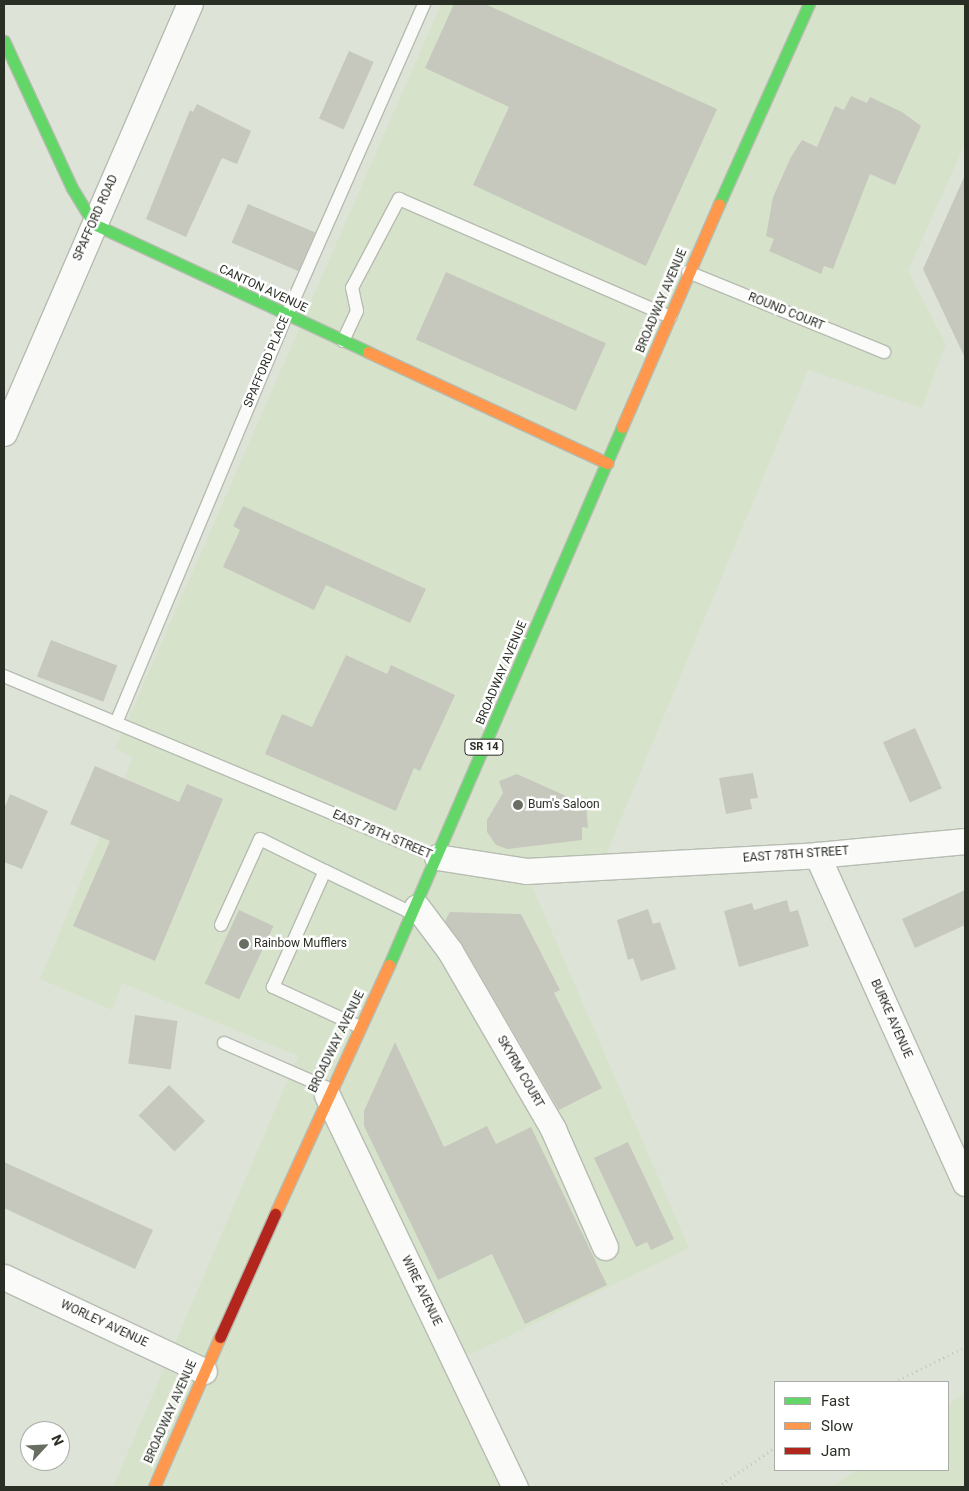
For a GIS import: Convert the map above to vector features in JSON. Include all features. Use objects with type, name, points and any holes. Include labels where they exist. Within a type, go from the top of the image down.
[{"type":"main road","name":"BROADWAY AVENUE","points":[[154,1487],[328,1092],[416,911],[436,858],[688,272],[809,4]]},
{"type":"main road","points":[[7,55],[72,188],[94,224]]},
{"type":"main road","name":"CANTON AVENUE","points":[[94,224],[607,463]]},
{"type":"street","name":"SPAFFORD ROAD","points":[[4,432],[190,4]]},
{"type":"street","name":"EAST 78TH STREET","points":[[436,858],[526,871],[817,855],[965,841]]},
{"type":"street","name":"BURKE AVENUE","points":[[817,855],[965,1183]]},
{"type":"street","name":"SKYRM COURT","points":[[416,911],[450,951],[553,1130],[604,1247]]},
{"type":"street","name":"WIRE AVENUE","points":[[328,1092],[515,1487]]},
{"type":"street","name":"WORLEY AVENUE","points":[[4,1277],[204,1371]]},
{"type":"lane","name":"SPAFFORD PLACE","points":[[116,723],[286,315],[424,4]]},
{"type":"lane","points":[[343,341],[358,311],[352,288],[399,199],[670,317]]},
{"type":"lane","name":"ROUND COURT","points":[[688,272],[884,352]]},
{"type":"lane","name":"EAST 78TH STREET","points":[[4,676],[436,858]]},
{"type":"lane","points":[[220,925],[260,839],[325,871],[416,911]]},
{"type":"lane","points":[[325,871],[273,987],[360,1027]]},
{"type":"lane","points":[[224,1043],[298,1073],[328,1092]]},
{"type":"path","points":[[896,1381],[965,1346]]},
{"type":"path","points":[[718,1487],[774,1448]]},
{"type":"shaded area","points":[[441,4],[965,4],[965,144],[908,271],[946,344],[922,408],[808,370],[601,867],[526,872],[689,1248],[455,1362],[515,1487],[113,1487],[298,1056],[122,983],[112,1010],[40,979],[133,757],[115,749]]},
{"type":"shaded area","points":[[965,1392],[965,1487],[832,1487],[855,1471],[949,1471],[949,1404]]},
{"type":"building","points":[[454,4],[485,4],[717,109],[646,266],[473,185],[509,107],[425,68]]},
{"type":"building","points":[[349,51],[374,62],[344,130],[319,119]]},
{"type":"building","points":[[851,96],[867,103],[870,97],[902,112],[921,126],[895,185],[870,174],[833,269],[824,266],[821,274],[769,251],[774,239],[766,236],[773,197],[791,157],[802,140],[817,147],[835,106],[844,110]]},
{"type":"building","points":[[197,104],[251,131],[237,164],[222,158],[186,237],[146,219],[190,110],[193,112]]},
{"type":"building","points":[[965,175],[965,358],[923,269]]},
{"type":"building","points":[[248,204],[315,233],[299,271],[232,243]]},
{"type":"building","points":[[446,272],[606,343],[576,411],[416,340]]},
{"type":"building","points":[[243,506],[426,589],[410,623],[326,585],[314,610],[223,567],[240,530],[233,526]]},
{"type":"building","points":[[51,640],[117,665],[103,702],[37,676]]},
{"type":"building","points":[[346,655],[387,674],[391,665],[455,695],[420,771],[414,768],[396,811],[265,754],[282,714],[312,727]]},
{"type":"building","points":[[915,728],[942,788],[910,803],[883,742]]},
{"type":"building","points":[[95,766],[179,802],[187,784],[223,799],[155,961],[73,926],[110,841],[70,824]]},
{"type":"building","points":[[753,773],[758,798],[750,799],[752,809],[726,814],[719,778]]},
{"type":"building","points":[[517,774],[586,805],[588,828],[582,827],[582,840],[507,849],[496,845],[487,832],[487,820],[503,793],[499,781]]},
{"type":"building","points":[[10,794],[48,811],[22,869],[4,862],[4,809]]},
{"type":"building","points":[[965,890],[965,925],[915,948],[902,919]]},
{"type":"building","points":[[787,900],[790,912],[798,910],[809,946],[739,967],[724,911],[752,903],[754,910]]},
{"type":"building","points":[[648,909],[653,924],[660,922],[676,969],[641,981],[633,958],[628,960],[617,920]]},
{"type":"building","name":"Rainbow Mufflers","points":[[239,910],[273,926],[239,999],[205,983]]},
{"type":"building","points":[[450,912],[521,914],[560,990],[554,993],[602,1088],[559,1110],[462,944],[445,921]]},
{"type":"building","points":[[135,1015],[178,1021],[171,1070],[128,1064]]},
{"type":"building","points":[[395,1042],[444,1147],[487,1126],[496,1144],[531,1127],[607,1285],[525,1324],[492,1254],[438,1280],[364,1126],[364,1111]]},
{"type":"building","points":[[169,1085],[205,1121],[175,1151],[139,1115]]},
{"type":"building","points":[[628,1142],[674,1239],[651,1250],[647,1242],[636,1247],[594,1158]]},
{"type":"building","points":[[4,1162],[153,1230],[135,1269],[4,1208]]},
{"type":"traffic: fast","points":[[719,204],[809,4]]},
{"type":"traffic: fast","points":[[4,41],[72,188],[94,224],[368,352]]},
{"type":"traffic: fast","points":[[389,965],[622,427]]},
{"type":"traffic: slow","points":[[622,427],[719,204]]},
{"type":"traffic: slow","points":[[368,352],[607,463]]},
{"type":"traffic: slow","points":[[275,1214],[389,965]]},
{"type":"traffic: slow","points":[[154,1487],[220,1337]]},
{"type":"traffic: jam","points":[[220,1337],[275,1214]]},
{"type":"place","name":"Bum's Saloon","points":[[518,805]]},
{"type":"place","name":"Rainbow Mufflers","points":[[244,944]]}]
